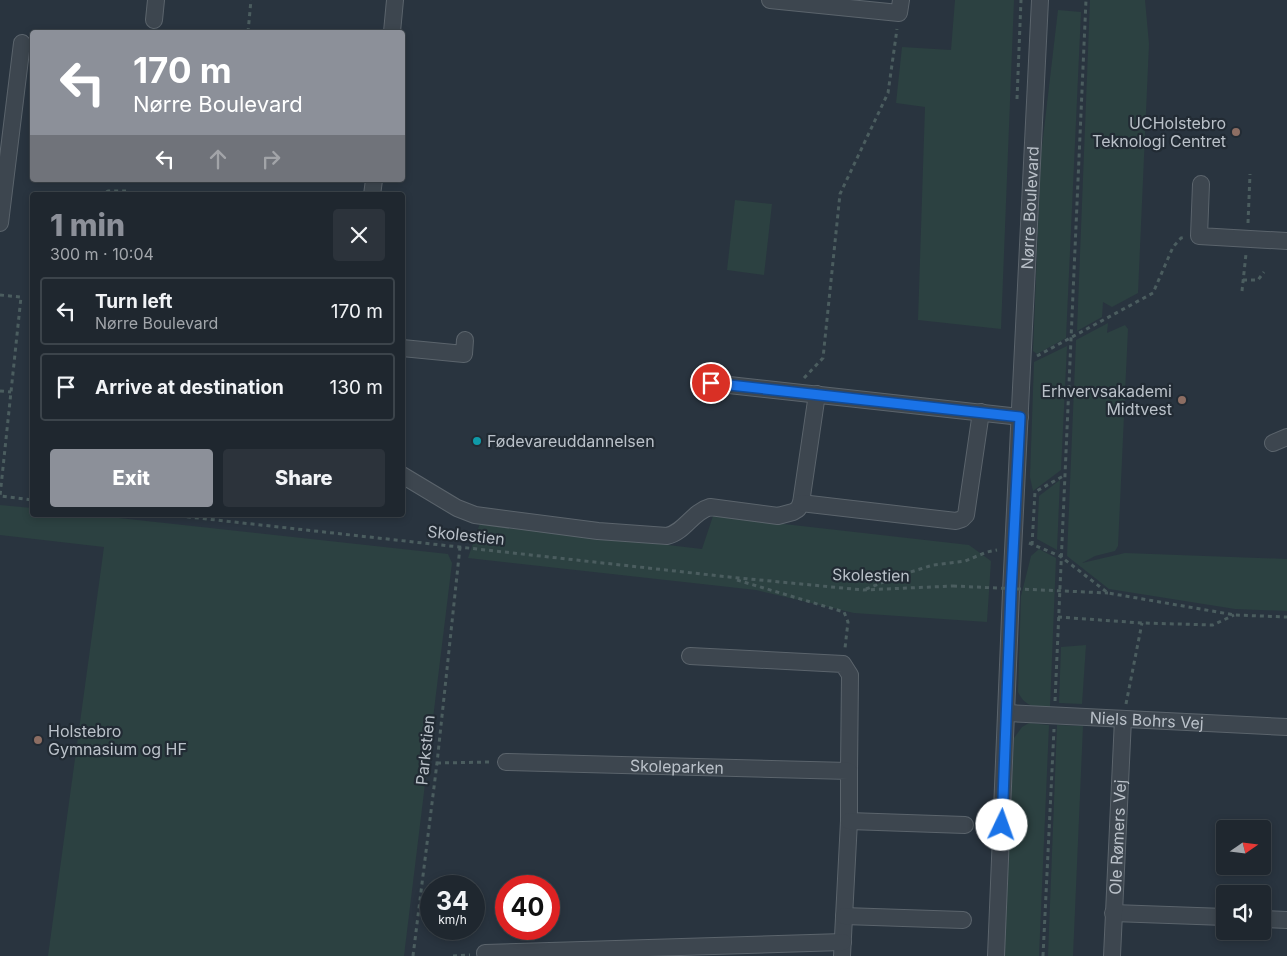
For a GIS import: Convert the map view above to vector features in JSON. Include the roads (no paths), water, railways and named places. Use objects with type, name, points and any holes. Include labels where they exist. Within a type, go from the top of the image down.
[{"type":"street","points":[[154,20],[156,0]]},
{"type":"street","points":[[392,30],[395,0]]},
{"type":"street","points":[[770,0],[900,7]]},
{"type":"street","name":"Nørre Boulevard","points":[[996,956],[1011,592],[1040,0]]},
{"type":"street","points":[[0,224],[22,43]]},
{"type":"street","points":[[1201,184],[1199,236],[1287,241]]},
{"type":"street","points":[[405,348],[464,354],[464,340]]},
{"type":"street","points":[[711,383],[1020,417]]},
{"type":"street","points":[[405,477],[457,508],[484,518],[598,531],[661,537],[672,535],[701,510],[710,507],[778,516],[793,512],[798,509],[801,503],[817,394]]},
{"type":"street","points":[[801,503],[956,521],[962,520],[966,515],[981,412]]},
{"type":"street","points":[[485,953],[842,949],[849,821],[850,675],[843,664],[690,656]]},
{"type":"street","name":"Niels Bohrs Vej","points":[[1007,713],[1287,727]]},
{"type":"street","name":"Ole Rømers Vej","points":[[1112,956],[1123,719]]},
{"type":"street","name":"Skoleparken","points":[[506,762],[849,770]]},
{"type":"street","points":[[849,821],[965,825]]},
{"type":"street","points":[[1113,913],[1216,918]]},
{"type":"street","points":[[844,916],[963,920]]},
{"type":"street","points":[[1271,919],[1287,920]]},
{"type":"place","name":"UCHolstebro Teknologi Centret","points":[[1236,132]]},
{"type":"place","name":"Erhvervsakademi Midtvest","points":[[1182,400]]},
{"type":"place","name":"Fødevareuddannelsen","points":[[477,441]]},
{"type":"place","name":"Holstebro Gymnasium og HF","points":[[38,740]]}]
